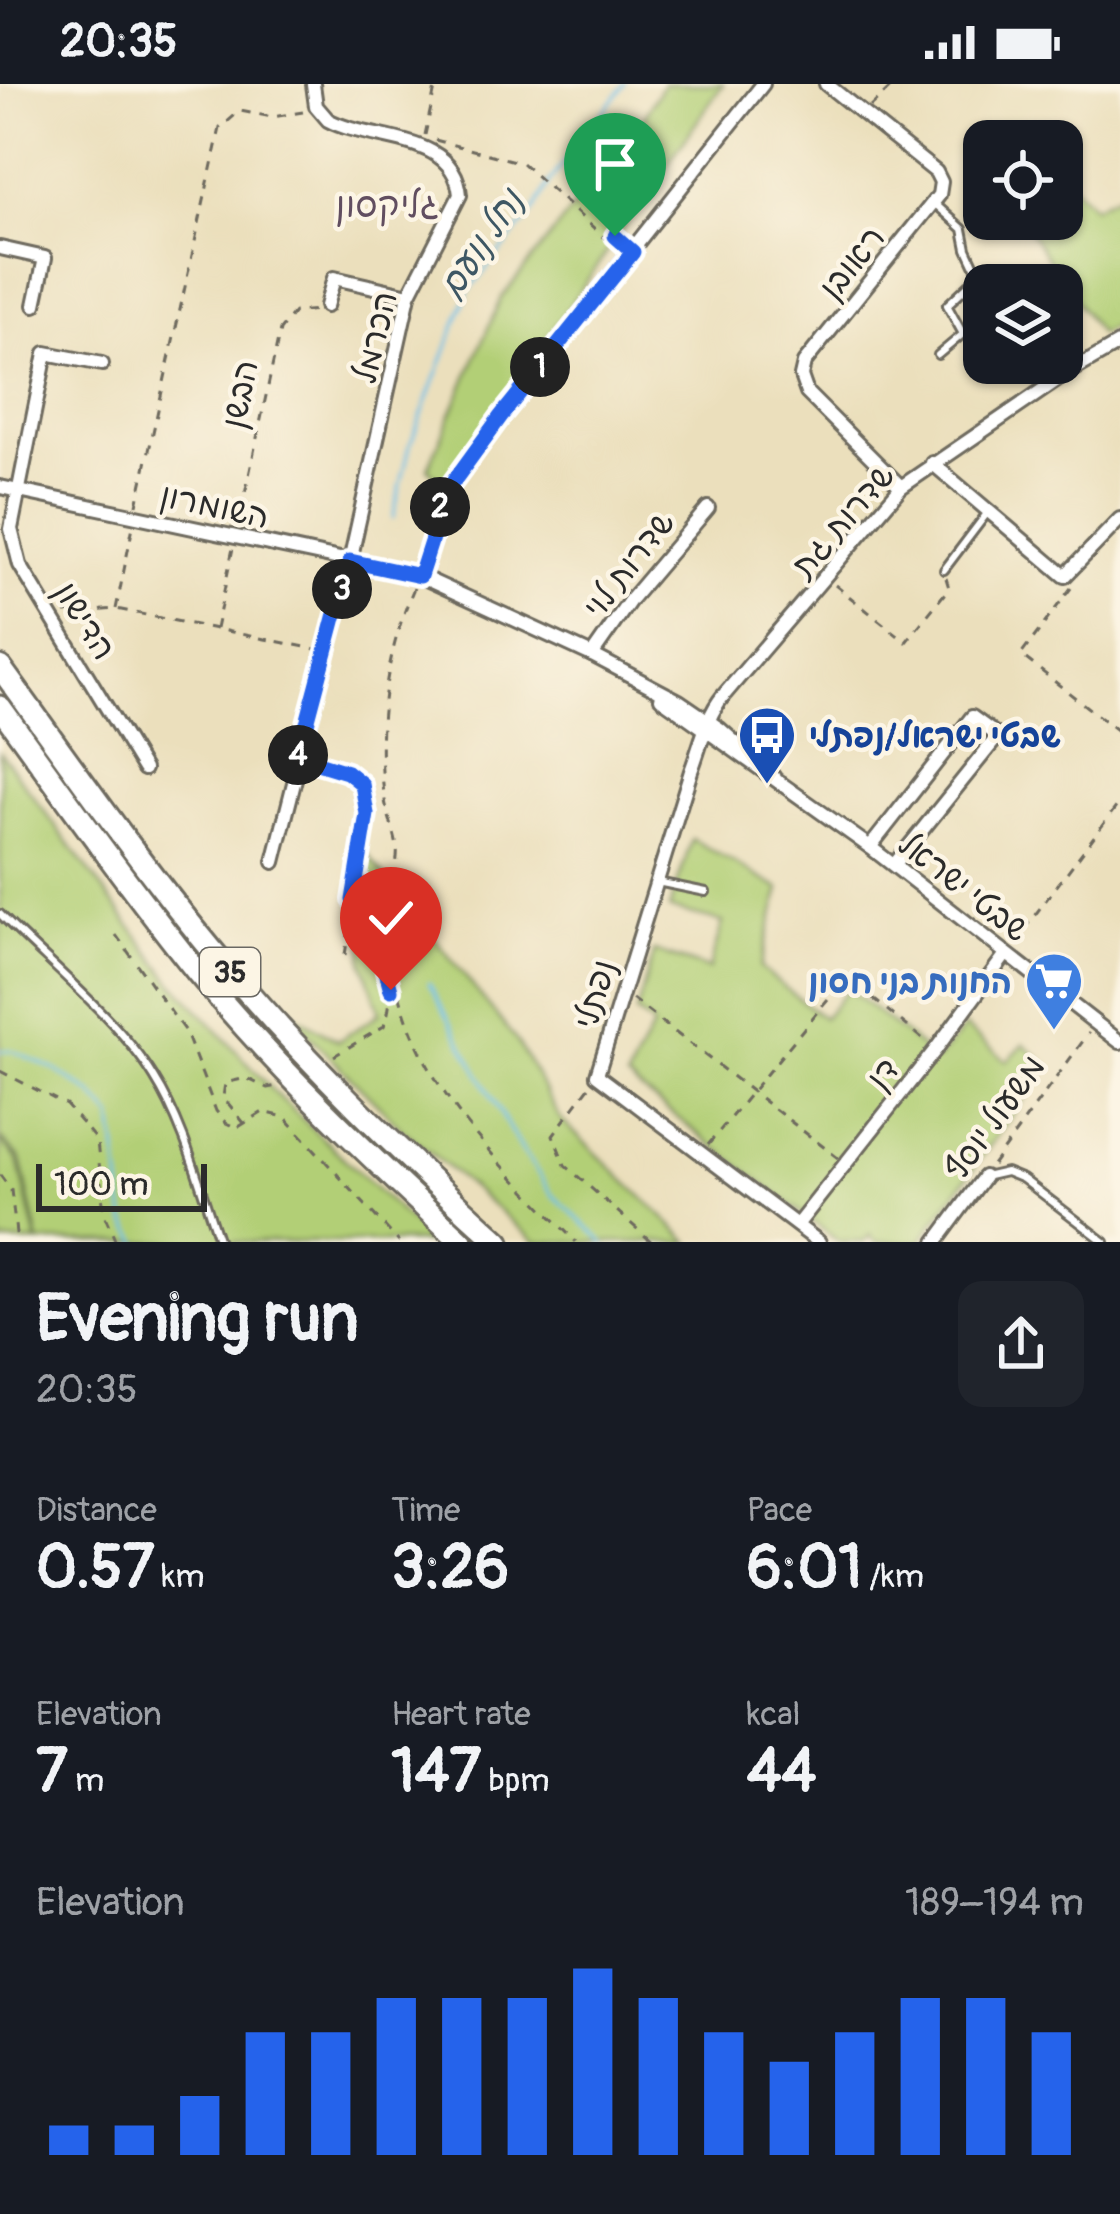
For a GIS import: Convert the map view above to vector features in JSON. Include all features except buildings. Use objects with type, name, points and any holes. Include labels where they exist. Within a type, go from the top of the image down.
[{"type":"highway","name":"35","points":[[0,667],[156,881],[234,976],[370,1123],[499,1242]]},
{"type":"highway","name":"35","points":[[0,707],[119,872],[201,975],[302,1088],[462,1242]]},
{"type":"street","points":[[313,84],[316,106],[338,125],[423,143]]},
{"type":"street","points":[[420,576],[448,489],[763,84]]},
{"type":"street","points":[[826,84],[936,172],[941,182],[933,202]]},
{"type":"street","name":"הכרמל","points":[[274,862],[350,561],[409,295],[460,195],[453,168],[423,143]]},
{"type":"street","name":"ראובן","points":[[901,487],[807,393],[801,376],[804,363],[933,202]]},
{"type":"street","points":[[0,248],[45,258],[34,305]]},
{"type":"street","points":[[326,306],[334,278],[409,295]]},
{"type":"street","name":"שדרות גת","points":[[710,726],[723,696],[901,487],[1120,343]]},
{"type":"street","name":"הדישון","points":[[102,364],[46,353],[11,529],[20,565],[144,769]]},
{"type":"street","points":[[932,463],[1064,576],[1120,519]]},
{"type":"street","name":"השומרון","points":[[0,487],[420,576]]},
{"type":"street","name":"שדרות לוי","points":[[592,655],[631,599],[707,508]]},
{"type":"street","name":"שבטי ישראל","points":[[420,576],[592,655],[679,701],[1120,1042]]},
{"type":"street","name":"שדרות גת","points":[[710,726],[742,674]]},
{"type":"street","name":"שבטי ישראל","points":[[631,676],[710,726],[729,750],[773,776]]},
{"type":"street","points":[[679,701],[723,696]]},
{"type":"street","points":[[870,848],[972,717],[998,736],[893,866]]},
{"type":"street","name":"נפתלי","points":[[710,726],[693,765],[597,1075],[819,1242]]},
{"type":"street","points":[[693,765],[711,752],[729,750]]},
{"type":"street","name":"דן","points":[[797,1225],[1006,954]]},
{"type":"street","name":"משעול יוסף","points":[[936,1242],[984,1177]]},
{"type":"lane","points":[[933,202],[963,230],[979,275],[947,305],[963,334],[938,355]]},
{"type":"lane","points":[[944,570],[988,512]]},
{"type":"lane","points":[[657,881],[706,892]]},
{"type":"lane","points":[[0,914],[136,1050],[156,1079],[219,1242]]},
{"type":"lane","points":[[984,1177],[1006,1172],[1023,1179],[1105,1242]]},
{"type":"path","points":[[436,84],[423,143],[522,164],[616,249]]},
{"type":"path","points":[[862,114],[895,84]]},
{"type":"path","points":[[116,609],[220,128],[240,111],[291,116],[316,106]]},
{"type":"path","points":[[609,242],[615,236],[633,252]]},
{"type":"path","name":"הבשן","points":[[216,629],[280,330],[294,312],[326,306]]},
{"type":"path","points":[[826,579],[906,642],[949,588],[944,570]]},
{"type":"path","points":[[420,576],[404,613],[386,692],[380,747],[385,800],[398,852],[387,904],[395,977],[419,1048],[454,1111],[494,1160],[576,1242]]},
{"type":"path","points":[[1064,576],[1071,588],[1021,655],[1120,733]]},
{"type":"path","points":[[51,614],[116,609],[325,651]]},
{"type":"path","points":[[298,757],[347,772],[362,784],[367,814],[344,955]]},
{"type":"path","points":[[1006,954],[1120,802]]},
{"type":"path","points":[[334,1056],[373,1035],[388,1016],[391,990],[375,929],[353,900]]},
{"type":"path","points":[[116,935],[186,1033],[216,1112],[233,1126],[263,1112],[285,1117],[399,1242]]},
{"type":"path","points":[[704,1151],[846,977],[937,1049]]},
{"type":"path","points":[[623,992],[844,1163]]},
{"type":"path","name":"משעול יוסף","points":[[984,1177],[1096,1023]]},
{"type":"path","points":[[0,1071],[66,1105],[97,1142],[104,1214],[116,1242]]},
{"type":"path","points":[[597,1075],[553,1135],[565,1166],[652,1242]]},
{"type":"path","points":[[245,1124],[223,1097],[225,1083],[240,1077],[267,1088],[281,1084]]},
{"type":"path","points":[[0,1175],[11,1190],[17,1242]]},
{"type":"green space","points":[[663,84],[723,84],[445,486],[428,468],[501,298],[639,126]]},
{"type":"green space","points":[[1120,193],[1120,323],[1099,334],[1083,310],[1083,264],[1052,264],[1035,240],[1083,240],[1083,196],[1093,207]]},
{"type":"green space","points":[[0,752],[171,980],[274,1092],[432,1242],[39,1242],[21,1159],[0,1137]]},
{"type":"green space","points":[[692,839],[780,889],[760,968],[823,1018],[848,989],[937,1060],[965,1027],[1007,1061],[1024,1044],[1048,1066],[920,1242],[876,1242],[870,1235],[864,1242],[839,1242],[627,1079],[653,1026],[636,1013],[654,951],[709,969],[723,922],[669,909]]},
{"type":"green space","points":[[367,854],[516,1040],[561,1120],[690,1242],[536,1242],[403,1130],[280,1006],[338,1041],[380,1013],[363,961]]},
{"type":"green space","points":[[0,1140],[18,1160],[37,1242],[0,1242]]},
{"type":"waterway","name":"נחל נועם","points":[[393,518],[410,445],[469,290],[534,211],[551,180],[625,84]]},
{"type":"waterway","name":"נחל נועם","points":[[429,983],[517,1143],[553,1195],[604,1242]]},
{"type":"waterway","points":[[0,1051],[11,1050],[54,1069],[92,1094],[113,1118],[125,1220],[139,1242]]},
{"type":"place","name":"שבטי ישראל/נפתלי","points":[[767,786]]},
{"type":"place","name":"החנות בני חסון","points":[[1054,1032]]},
{"type":"district","name":"גליקסון","points":[[387,204]]},
{"type":"route","points":[[391,990],[375,929],[353,900],[367,814],[362,784],[347,772],[298,757],[350,561],[420,576],[448,489],[633,252],[615,236]]}]
